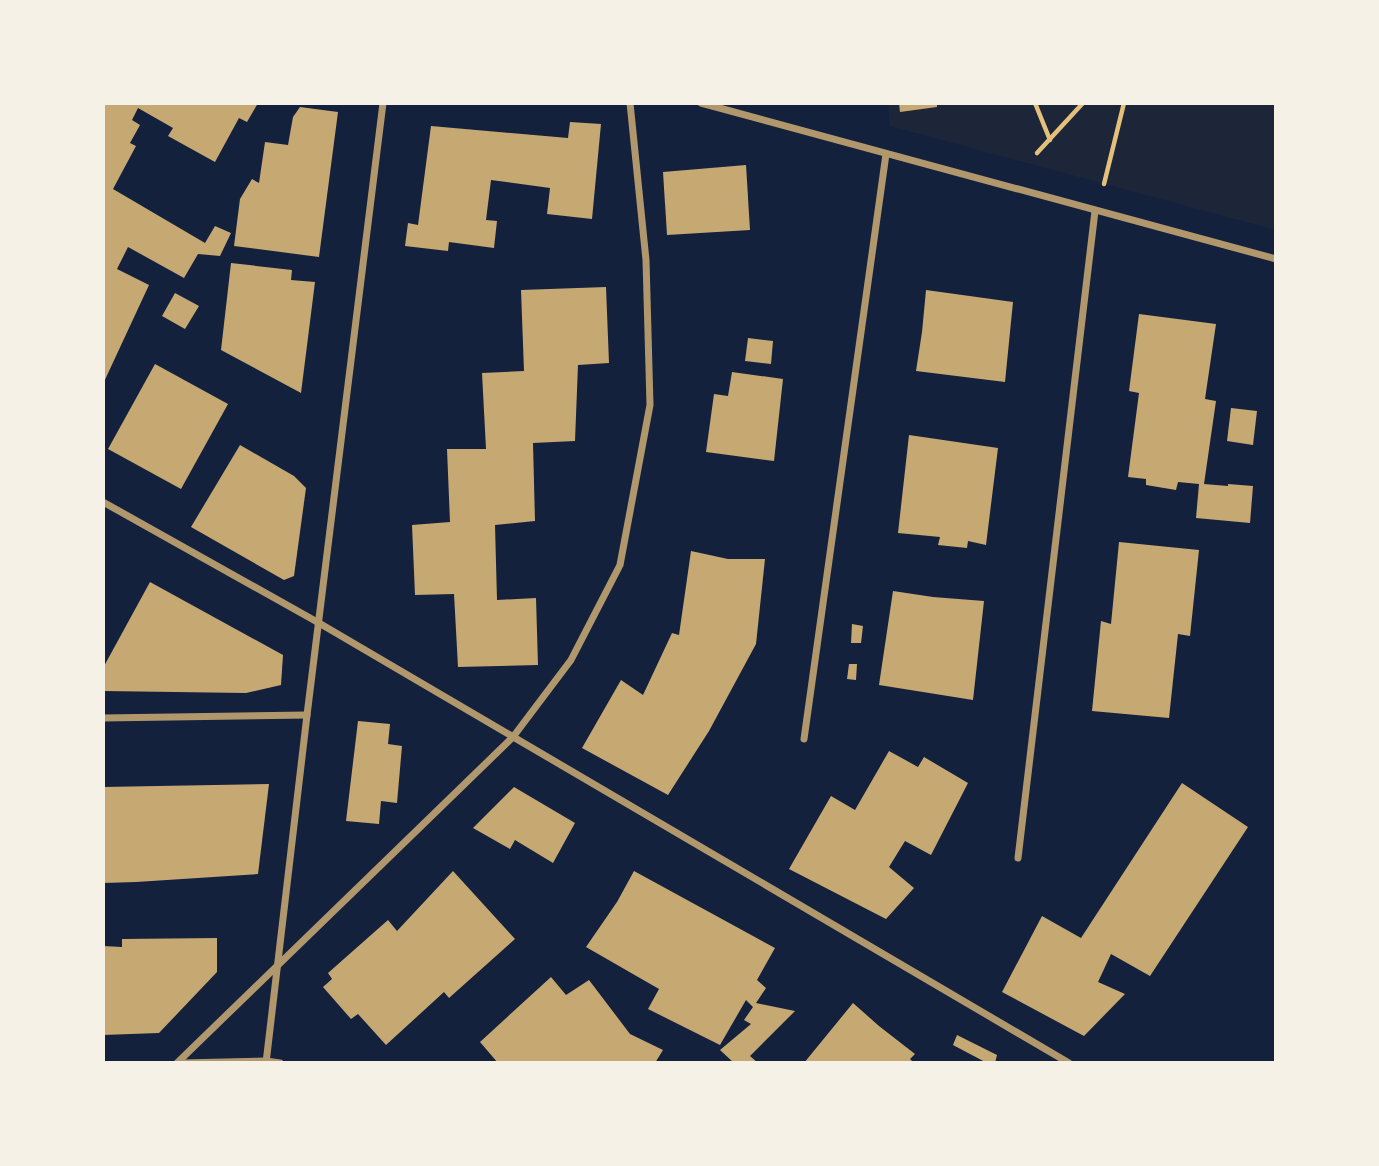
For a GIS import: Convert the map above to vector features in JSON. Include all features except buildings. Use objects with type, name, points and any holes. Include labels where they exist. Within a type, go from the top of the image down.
[{"type":"street","points":[[266,1062],[383,103]]},
{"type":"street","points":[[179,1063],[513,737],[571,660],[620,565],[650,405],[646,260],[630,103]]},
{"type":"street","points":[[701,103],[1276,259]]},
{"type":"street","points":[[804,739],[886,154]]},
{"type":"street","points":[[1018,859],[1095,211]]},
{"type":"street","points":[[103,502],[319,623],[1069,1063]]},
{"type":"street","points":[[103,718],[307,715]]},
{"type":"street","points":[[179,1063],[280,1063]]},
{"type":"path","points":[[1035,103],[1050,140]]},
{"type":"path","points":[[1037,153],[1083,103]]},
{"type":"path","points":[[1104,184],[1124,103]]},
{"type":"shaded area","points":[[888,103],[1276,103],[1276,230],[890,126]]}]
